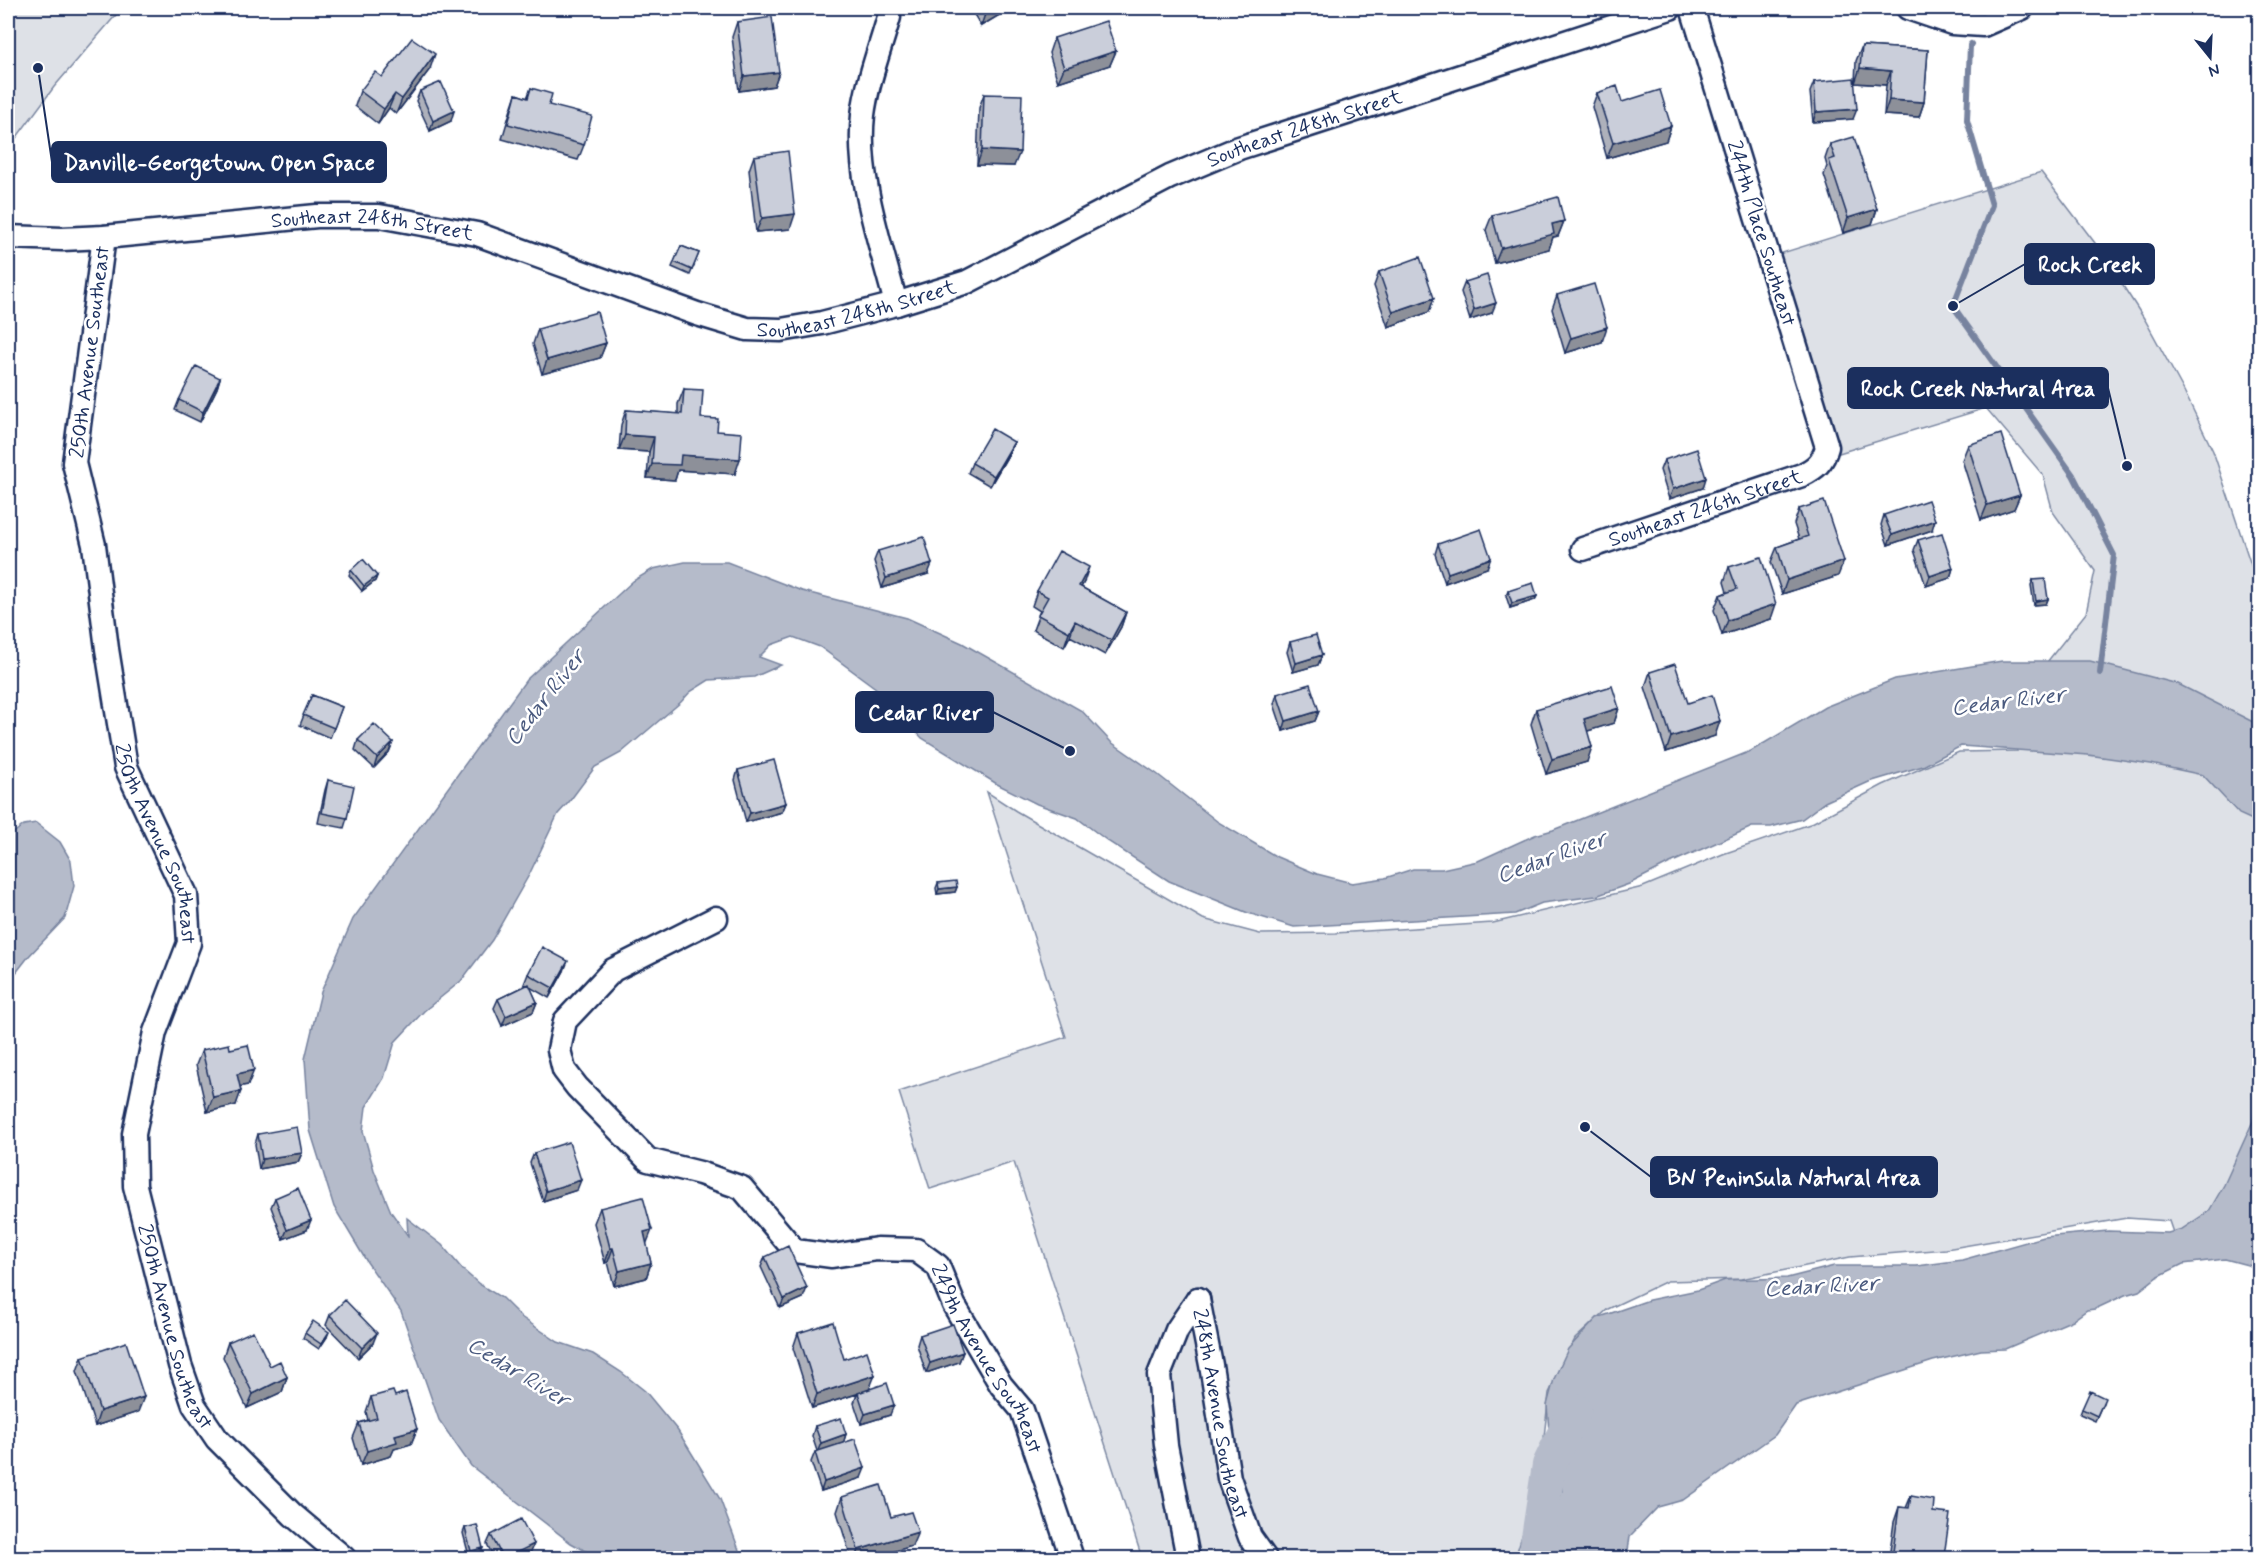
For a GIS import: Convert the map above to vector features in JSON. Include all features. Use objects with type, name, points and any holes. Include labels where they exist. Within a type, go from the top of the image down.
[{"type":"street","name":"Southeast 248th Street","points":[[8,237],[104,237],[317,216],[379,216],[477,234],[697,314],[747,329],[781,330],[822,323],[896,304],[967,282],[1170,177],[1239,148],[1670,8]]},
{"type":"street","name":"244th Place Southeast","points":[[1692,8],[1825,436],[1827,447],[1824,459]]},
{"type":"street","points":[[1908,8],[1952,23],[1983,26],[2022,8]]},
{"type":"street","points":[[889,17],[868,91],[862,133],[867,187],[896,304]]},
{"type":"street","name":"250th Avenue Southeast","points":[[104,237],[74,463],[94,545],[107,649],[126,767],[186,895],[189,943],[155,1032],[134,1134],[135,1186],[180,1365],[194,1406],[217,1439],[294,1515],[344,1558]]},
{"type":"street","name":"Southeast 246th Street","points":[[1583,549],[1802,475],[1815,468],[1824,459]]},
{"type":"street","name":"249th Avenue Southeast","points":[[716,918],[613,970],[565,1021],[559,1050],[564,1070],[577,1087],[648,1160],[700,1173],[742,1188],[795,1251],[832,1256],[877,1249],[916,1250],[938,1266],[954,1305],[1001,1385],[1022,1410],[1072,1558]]},
{"type":"street","name":"248th Avenue Southeast","points":[[1188,1558],[1166,1445],[1159,1375],[1177,1330],[1198,1299],[1229,1478],[1250,1537],[1265,1558]]},
{"type":"shaded area","points":[[8,8],[122,8],[54,87],[8,149]]},
{"type":"shaded area","points":[[2041,172],[2098,247],[2145,320],[2184,391],[2213,451],[2259,589],[2259,1257],[2179,1250],[2169,1221],[2127,1218],[1946,1249],[1850,1257],[1741,1279],[1667,1281],[1608,1309],[1575,1339],[1549,1393],[1539,1481],[1515,1558],[1142,1558],[1014,1162],[930,1189],[899,1092],[1066,1037],[987,792],[1203,919],[1260,934],[1335,933],[1493,923],[1643,887],[1723,854],[1810,824],[1883,785],[1959,752],[2017,751],[2007,719],[2047,662],[2086,613],[2095,571],[2053,512],[2043,475],[1986,408],[1826,457],[1763,259]]},
{"type":"water","points":[[685,562],[727,562],[802,591],[907,618],[962,643],[1082,711],[1111,742],[1157,774],[1218,822],[1277,857],[1317,874],[1352,883],[1385,878],[1413,869],[1442,869],[1478,861],[1535,835],[1553,830],[1751,751],[1825,707],[1895,679],[2002,661],[2090,661],[2178,684],[2260,726],[2259,823],[2239,814],[2203,775],[2151,764],[2088,755],[1961,746],[1923,766],[1869,782],[1825,802],[1802,819],[1771,827],[1752,827],[1629,884],[1596,896],[1542,903],[1515,914],[1294,927],[1248,913],[1169,881],[1077,818],[1037,804],[997,784],[922,738],[877,689],[820,647],[793,637],[771,645],[759,657],[781,665],[754,677],[709,680],[690,692],[621,753],[595,767],[558,814],[529,875],[492,940],[461,981],[424,1011],[395,1042],[384,1078],[366,1107],[363,1131],[374,1170],[391,1212],[408,1236],[407,1218],[442,1245],[463,1270],[479,1284],[502,1298],[521,1317],[558,1342],[593,1354],[645,1391],[678,1431],[720,1499],[742,1558],[608,1558],[593,1555],[571,1543],[471,1466],[439,1420],[401,1311],[367,1262],[334,1207],[310,1130],[305,1059],[321,992],[353,919],[526,680],[633,581],[653,569]]},
{"type":"water","points":[[36,823],[60,842],[71,861],[74,886],[65,918],[29,956],[8,983],[8,837],[24,825]]},
{"type":"water","points":[[2259,1085],[2259,1268],[2225,1259],[2183,1264],[2157,1277],[2139,1291],[2095,1309],[2087,1310],[2073,1320],[2005,1349],[1981,1350],[1933,1361],[1796,1405],[1775,1435],[1683,1500],[1658,1507],[1630,1536],[1627,1558],[1535,1558],[1548,1535],[1562,1491],[1549,1431],[1547,1405],[1554,1379],[1568,1349],[1597,1318],[1649,1300],[1698,1290],[1725,1280],[1787,1278],[1834,1266],[1917,1266],[1962,1260],[2044,1237],[2108,1231],[2168,1233],[2182,1229],[2209,1211],[2224,1185],[2253,1121]]},
{"type":"building","points":[[772,17],[779,72],[744,76],[737,22]]},
{"type":"building","points":[[1106,21],[1116,51],[1064,68],[1054,38]]},
{"type":"building","points":[[412,38],[435,54],[402,99],[395,94],[384,109],[360,91],[375,72],[382,77]]},
{"type":"building","points":[[1862,46],[1928,50],[1924,102],[1889,100],[1891,71],[1860,68]]},
{"type":"building","points":[[1854,78],[1857,109],[1816,112],[1814,82]]},
{"type":"building","points":[[441,82],[454,111],[433,121],[420,91]]},
{"type":"building","points":[[1617,86],[1622,102],[1660,90],[1671,126],[1613,143],[1597,93]]},
{"type":"building","points":[[531,88],[552,94],[549,105],[592,116],[584,145],[508,124],[516,94],[528,98]]},
{"type":"building","points":[[984,94],[1022,95],[1020,152],[982,150]]},
{"type":"building","points":[[1854,137],[1877,209],[1848,218],[1829,160],[1835,158],[1830,144]]},
{"type":"building","points":[[788,151],[795,214],[762,218],[754,156]]},
{"type":"building","points":[[1558,197],[1564,221],[1552,224],[1554,234],[1501,248],[1492,215]]},
{"type":"building","points":[[681,246],[699,253],[692,270],[674,262]]},
{"type":"building","points":[[1420,257],[1434,298],[1393,312],[1379,272]]},
{"type":"building","points":[[1487,275],[1496,303],[1474,310],[1465,282]]},
{"type":"building","points":[[1594,284],[1607,327],[1571,338],[1557,295]]},
{"type":"building","points":[[597,312],[606,343],[547,360],[538,329]]},
{"type":"building","points":[[196,366],[220,378],[203,412],[179,400]]},
{"type":"building","points":[[684,389],[703,390],[701,418],[718,419],[717,431],[742,433],[740,459],[681,455],[680,465],[652,464],[654,437],[625,435],[626,410],[682,414]]},
{"type":"building","points":[[992,429],[1014,442],[994,476],[972,463]]},
{"type":"building","points":[[2001,434],[2020,495],[1987,505],[1968,445]]},
{"type":"building","points":[[1697,449],[1706,478],[1673,489],[1664,460]]},
{"type":"building","points":[[1928,500],[1935,520],[1892,535],[1884,515]]},
{"type":"building","points":[[1824,501],[1844,561],[1787,580],[1777,547],[1808,536],[1799,509]]},
{"type":"building","points":[[1481,529],[1491,558],[1448,573],[1438,544]]},
{"type":"building","points":[[1942,533],[1953,568],[1930,576],[1918,540]]},
{"type":"building","points":[[924,537],[932,564],[886,578],[878,551]]},
{"type":"building","points":[[1059,551],[1089,567],[1079,586],[1126,612],[1111,640],[1075,621],[1069,632],[1038,615],[1048,597],[1037,591]]},
{"type":"building","points":[[1761,557],[1776,604],[1728,620],[1720,595],[1737,589],[1729,567]]},
{"type":"building","points":[[363,559],[377,576],[364,586],[351,570]]},
{"type":"building","points":[[2045,579],[2048,599],[2036,601],[2033,580]]},
{"type":"building","points":[[1533,583],[1537,596],[1512,603],[1508,591]]},
{"type":"building","points":[[1316,635],[1322,655],[1296,663],[1290,642]]},
{"type":"building","points":[[1675,664],[1688,703],[1712,695],[1720,721],[1671,737],[1650,672]]},
{"type":"building","points":[[1310,684],[1319,711],[1286,721],[1277,694]]},
{"type":"building","points":[[1612,686],[1619,708],[1584,719],[1592,747],[1552,759],[1536,709]]},
{"type":"building","points":[[312,695],[342,707],[334,728],[303,715]]},
{"type":"building","points":[[374,724],[393,742],[377,758],[358,740]]},
{"type":"building","points":[[774,760],[786,803],[750,813],[738,770]]},
{"type":"building","points":[[328,780],[354,786],[347,818],[322,813]]},
{"type":"building","points":[[956,881],[957,887],[939,889],[938,883]]},
{"type":"building","points":[[542,947],[568,961],[553,988],[528,974]]},
{"type":"building","points":[[529,984],[537,1002],[506,1016],[498,999]]},
{"type":"building","points":[[229,1044],[230,1049],[248,1045],[254,1070],[237,1074],[241,1091],[213,1097],[202,1050]]},
{"type":"building","points":[[297,1127],[302,1153],[262,1159],[258,1134]]},
{"type":"building","points":[[569,1142],[581,1180],[546,1191],[534,1153]]},
{"type":"building","points":[[298,1188],[311,1220],[287,1230],[275,1198]]},
{"type":"building","points":[[643,1197],[652,1230],[644,1232],[651,1263],[619,1271],[613,1248],[610,1248],[600,1208]]},
{"type":"building","points":[[788,1246],[807,1288],[784,1299],[765,1257]]},
{"type":"building","points":[[345,1300],[377,1333],[362,1348],[330,1315]]},
{"type":"building","points":[[313,1321],[329,1332],[321,1344],[305,1333]]},
{"type":"building","points":[[833,1322],[844,1359],[867,1351],[875,1375],[817,1394],[798,1333]]},
{"type":"building","points":[[953,1324],[963,1352],[930,1363],[920,1335]]},
{"type":"building","points":[[253,1331],[270,1366],[280,1361],[287,1377],[253,1394],[228,1342]]},
{"type":"building","points":[[126,1342],[144,1397],[100,1411],[82,1357]]},
{"type":"building","points":[[887,1383],[894,1405],[865,1414],[858,1393]]},
{"type":"building","points":[[393,1391],[395,1396],[406,1392],[417,1429],[395,1435],[397,1442],[367,1451],[359,1423],[377,1418],[371,1397]]},
{"type":"building","points":[[2090,1391],[2105,1398],[2097,1416],[2082,1409]]},
{"type":"building","points":[[841,1418],[846,1434],[821,1443],[815,1426]]},
{"type":"building","points":[[855,1439],[865,1468],[824,1482],[815,1452]]},
{"type":"building","points":[[881,1485],[891,1517],[911,1512],[918,1532],[858,1550],[842,1497]]},
{"type":"building","points":[[1911,1496],[1934,1500],[1933,1512],[1950,1514],[1944,1556],[1902,1558],[1903,1554],[1893,1552],[1899,1507],[1909,1508]]},
{"type":"building","points":[[521,1519],[534,1544],[503,1558],[491,1535]]},
{"type":"building","points":[[477,1525],[483,1548],[471,1551],[465,1528]]},
{"type":"building","points":[[213,1554],[215,1558],[199,1558]]},
{"type":"waterway","points":[[1971,44],[1967,120],[1992,205],[1953,306],[2073,475],[2114,555],[2100,673]]},
{"type":"waterway","name":"Cedar River","points":[[1535,1558],[1549,1465],[1575,1410]]},
{"type":"place","name":"Danville-Georgetown Open Space","points":[[38,68]]},
{"type":"place","name":"Rock Creek","points":[[1953,306]]},
{"type":"place","name":"Rock Creek Natural Area","points":[[2127,466]]},
{"type":"place","name":"Cedar River","points":[[1070,751]]},
{"type":"place","name":"BN Peninsula Natural Area","points":[[1585,1127]]}]
